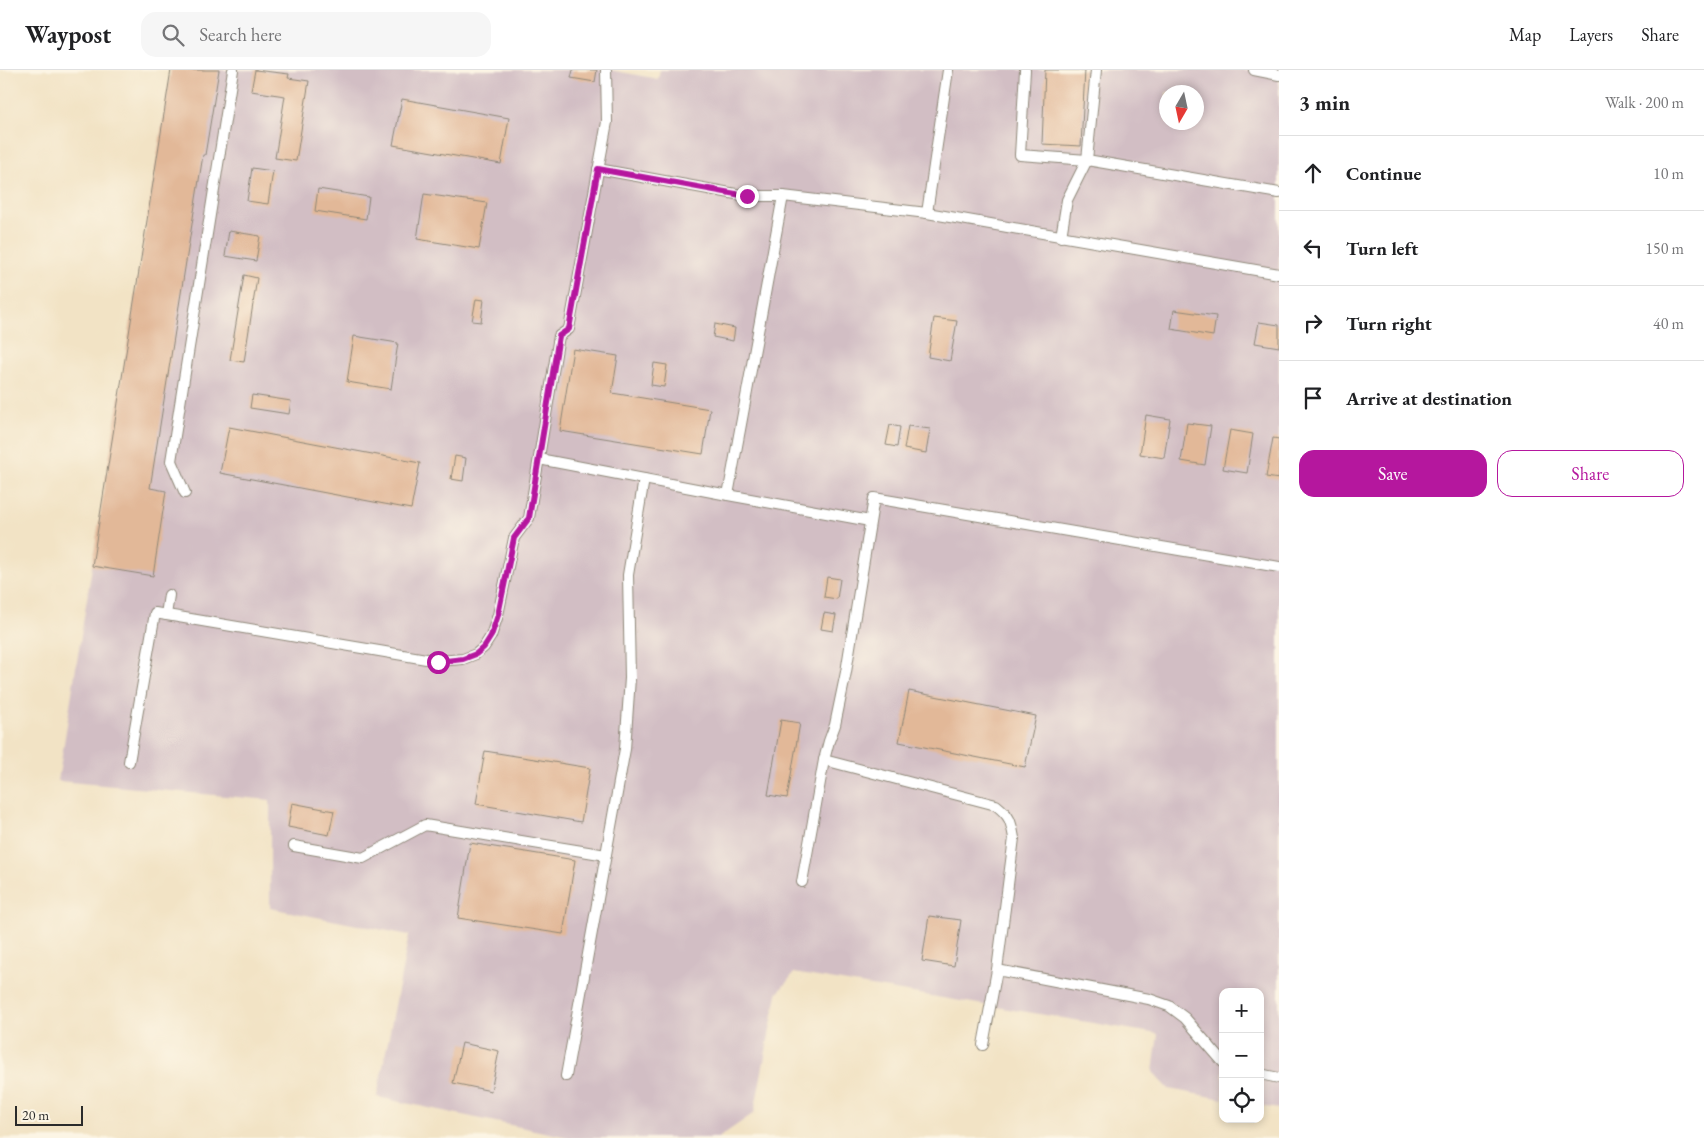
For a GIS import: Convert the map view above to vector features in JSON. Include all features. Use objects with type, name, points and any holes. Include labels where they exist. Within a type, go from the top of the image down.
[{"type":"lane","points":[[185,493],[171,462],[233,70]]},
{"type":"lane","points":[[129,762],[155,613],[438,662],[463,659],[476,654],[484,647],[491,636],[498,615],[514,538],[529,518],[559,336],[569,329],[607,122],[606,70]]},
{"type":"lane","points":[[927,213],[948,70]]},
{"type":"lane","points":[[1025,70],[1020,155],[1087,160],[1279,193]]},
{"type":"lane","points":[[1061,237],[1067,200],[1087,160],[1096,70]]},
{"type":"lane","points":[[1254,70],[1279,75]]},
{"type":"lane","points":[[598,169],[747,196],[783,196],[927,213],[1279,274]]},
{"type":"lane","points":[[728,495],[783,196]]},
{"type":"lane","points":[[539,460],[870,521]]},
{"type":"lane","points":[[566,1076],[625,749],[630,678],[628,575],[644,479]]},
{"type":"lane","points":[[802,882],[824,760],[839,707],[874,498],[1279,567]]},
{"type":"lane","points":[[166,615],[169,595]]},
{"type":"lane","points":[[824,760],[996,805],[1007,814],[1012,822],[1014,838],[997,970],[983,1046]]},
{"type":"lane","points":[[294,846],[363,858],[425,825],[606,855]]},
{"type":"lane","points":[[997,970],[1149,999],[1169,1006],[1185,1018],[1219,1060]]},
{"type":"lane","points":[[1264,1075],[1279,1078]]},
{"type":"shaded area","points":[[171,70],[610,70],[658,79],[660,70],[1279,70],[1279,1109],[1264,1107],[1264,988],[1219,988],[1219,1098],[1169,1089],[1153,1072],[1158,1034],[794,973],[777,994],[754,1113],[718,1138],[572,1138],[377,1097],[409,935],[270,908],[270,800],[58,781]]},
{"type":"building","points":[[171,70],[219,70],[205,155],[203,155],[150,488],[166,491],[153,576],[92,566]]},
{"type":"building","points":[[255,70],[289,74],[288,78],[309,81],[296,161],[275,158],[285,96],[251,91]]},
{"type":"building","points":[[573,70],[597,70],[595,82],[571,78]]},
{"type":"building","points":[[1045,70],[1085,70],[1081,146],[1042,144]]},
{"type":"building","points":[[402,99],[509,118],[501,164],[393,145]]},
{"type":"building","points":[[252,168],[273,171],[268,204],[247,201]]},
{"type":"building","points":[[318,189],[369,197],[366,219],[315,211]]},
{"type":"building","points":[[424,194],[487,203],[479,249],[417,239]]},
{"type":"building","points":[[229,231],[260,236],[256,261],[225,256]]},
{"type":"building","points":[[244,275],[257,278],[244,362],[230,360]]},
{"type":"building","points":[[476,299],[484,300],[481,322],[472,321]]},
{"type":"building","points":[[1174,310],[1216,316],[1213,336],[1171,329]]},
{"type":"building","points":[[934,318],[957,321],[950,361],[928,357]]},
{"type":"building","points":[[1259,322],[1279,325],[1279,347],[1255,343]]},
{"type":"building","points":[[715,324],[735,328],[733,341],[713,337]]},
{"type":"building","points":[[354,336],[398,343],[391,389],[347,382]]},
{"type":"building","points":[[573,349],[618,356],[612,393],[710,409],[703,454],[560,431]]},
{"type":"building","points":[[654,363],[667,365],[664,387],[651,385]]},
{"type":"building","points":[[252,395],[291,401],[289,414],[250,408]]},
{"type":"building","points":[[1146,415],[1170,419],[1164,458],[1140,454]]},
{"type":"building","points":[[1187,423],[1211,426],[1205,465],[1181,461]]},
{"type":"building","points":[[890,425],[900,427],[897,447],[886,445]]},
{"type":"building","points":[[908,426],[930,429],[926,453],[904,449]]},
{"type":"building","points":[[229,427],[420,463],[411,509],[220,473]]},
{"type":"building","points":[[1230,430],[1253,434],[1247,473],[1223,469]]},
{"type":"building","points":[[1273,438],[1279,439],[1279,479],[1266,477]]},
{"type":"building","points":[[455,456],[466,458],[463,481],[451,479]]},
{"type":"building","points":[[827,577],[840,579],[837,599],[824,597]]},
{"type":"building","points":[[824,613],[836,615],[833,631],[821,629]]},
{"type":"building","points":[[909,691],[1036,716],[1025,767],[899,742]]},
{"type":"building","points":[[781,720],[800,723],[787,798],[768,795]]},
{"type":"building","points":[[485,751],[590,768],[581,822],[476,804]]},
{"type":"building","points":[[292,803],[334,811],[329,835],[288,827]]},
{"type":"building","points":[[470,843],[575,860],[563,934],[458,918]]},
{"type":"building","points":[[929,916],[961,920],[954,966],[922,961]]},
{"type":"building","points":[[462,1043],[499,1051],[491,1091],[453,1083]]},
{"type":"route","points":[[438,662],[463,659],[476,654],[484,647],[491,636],[498,615],[514,538],[529,518],[559,336],[569,329],[598,169],[747,196]]}]
